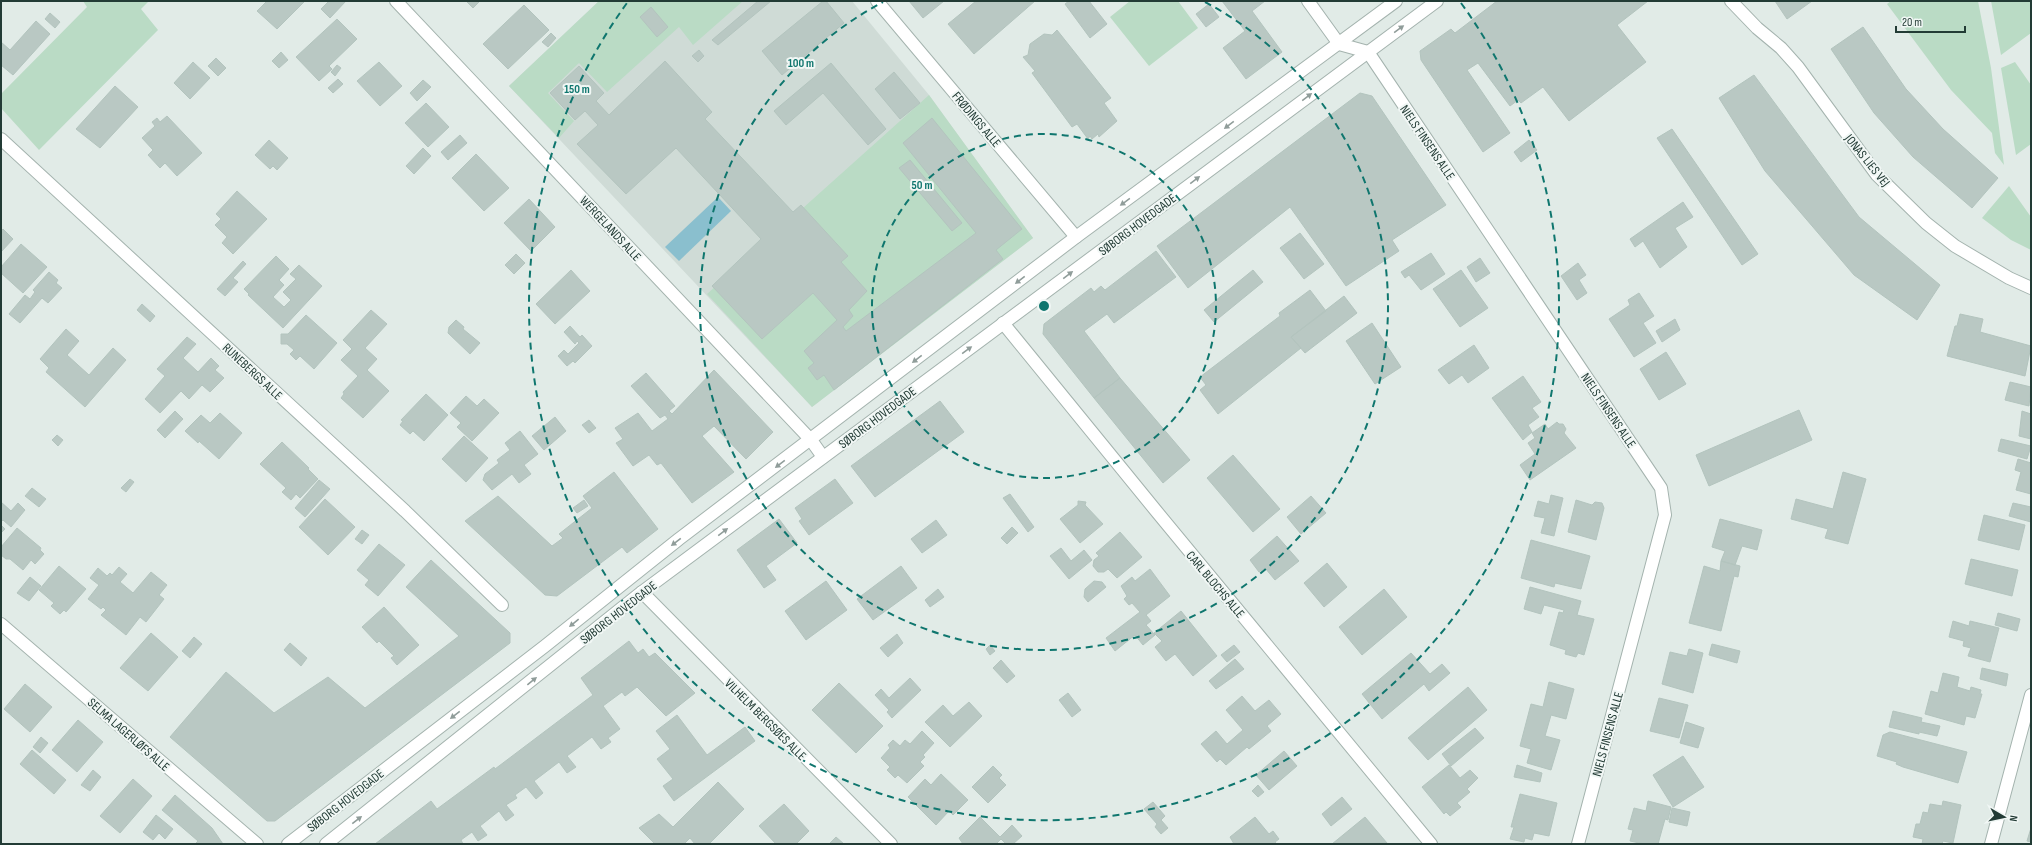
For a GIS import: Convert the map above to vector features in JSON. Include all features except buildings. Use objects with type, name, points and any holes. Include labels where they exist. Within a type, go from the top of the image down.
[{"type":"street","name":"WERGELANDS ALLE","points":[[396,1],[810,440],[823,457]]},
{"type":"street","name":"FRØDINGS ALLE","points":[[877,1],[1076,237]]},
{"type":"street","points":[[1308,1],[1340,44],[1368,52]]},
{"type":"street","name":"SØBORG HOVEDGADE","points":[[288,844],[545,646],[635,573],[1076,237],[1340,44],[1396,1]]},
{"type":"street","name":"SØBORG HOVEDGADE","points":[[326,844],[642,592],[1437,1]]},
{"type":"street","name":"JONAS LIES VEJ","points":[[1732,1],[1757,28],[1781,48],[1798,67],[1877,175],[1926,223],[1955,246],[2009,278],[2031,288]]},
{"type":"street","name":"NIELS FINSENS ALLE","points":[[1368,52],[1661,488],[1665,514],[1578,844]]},
{"type":"street","name":"RUNEBERGS ALLE","points":[[1,139],[406,511],[502,605]]},
{"type":"street","name":"CARL BLOCHS ALLE","points":[[1003,323],[1156,512],[1432,844]]},
{"type":"street","name":"VILHELM BERGSØES ALLE","points":[[642,592],[891,844]]},
{"type":"street","name":"SELMA LAGERLØFS ALLE","points":[[1,624],[257,844]]},
{"type":"street","points":[[1991,844],[2031,695]]},
{"type":"shaded area","points":[[599,1],[852,1],[929,95],[1033,238],[812,407],[509,86]]},
{"type":"green space","points":[[83,1],[149,1],[141,9],[158,30],[39,150],[1,108],[1,94],[87,7]]},
{"type":"green space","points":[[599,1],[743,1],[693,45],[679,27],[607,92],[579,63],[548,93],[574,121],[559,138],[509,86]]},
{"type":"green space","points":[[1130,1],[1178,1],[1198,28],[1149,66],[1110,17]]},
{"type":"green space","points":[[1891,1],[1978,1],[1991,68],[2004,165],[1995,153],[1992,133],[1951,90],[1887,4]]},
{"type":"green space","points":[[1991,1],[2031,1],[2031,33],[2001,55]]},
{"type":"green space","points":[[2015,62],[2031,85],[2031,144],[2016,155],[2001,68]]},
{"type":"green space","points":[[929,95],[1033,238],[812,407],[707,294]]},
{"type":"green space","points":[[2009,186],[2031,217],[2031,250],[2011,240],[1982,218]]},
{"type":"water","points":[[718,197],[731,211],[679,261],[665,247]]}]
